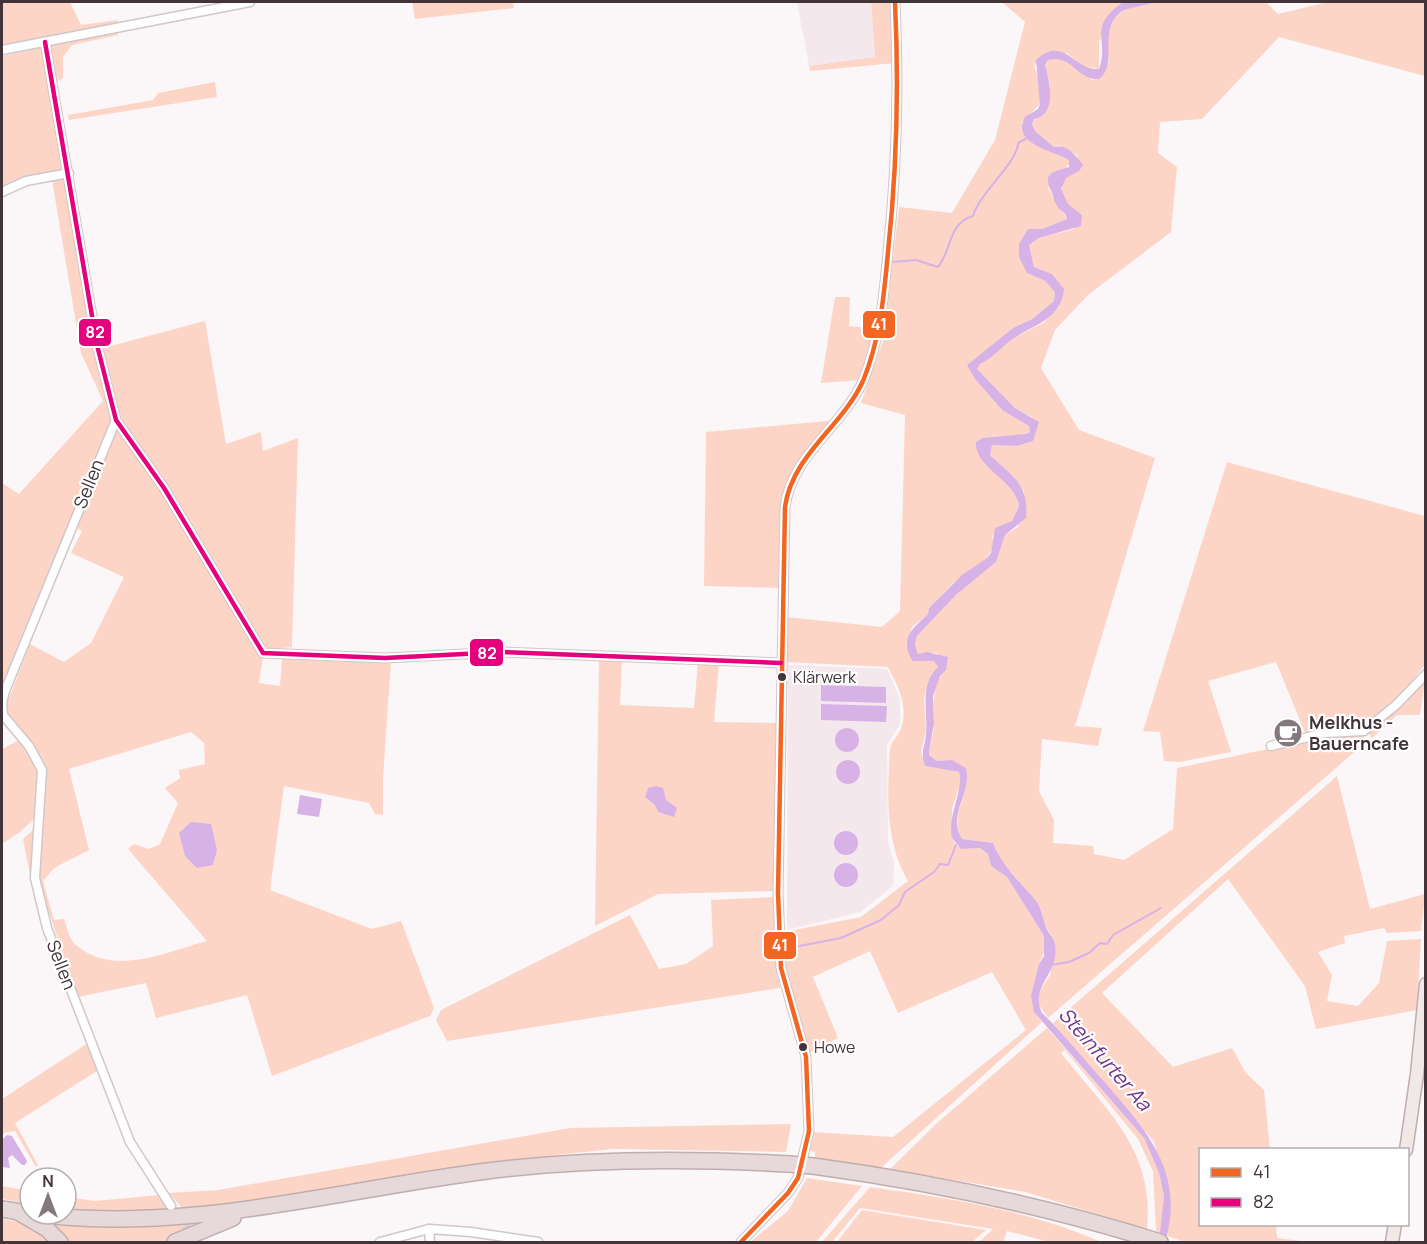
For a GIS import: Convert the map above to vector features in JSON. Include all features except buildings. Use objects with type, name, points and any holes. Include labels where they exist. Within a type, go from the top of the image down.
[{"type":"highway","points":[[78,1217],[123,1220],[190,1217],[260,1209],[445,1177],[549,1164],[672,1160],[789,1164],[891,1177],[1054,1211],[1160,1242]]},
{"type":"highway","points":[[2,1209],[18,1211]]},
{"type":"highway","points":[[175,1242],[260,1209]]},
{"type":"highway","points":[[1054,1211],[1123,1242]]},
{"type":"highway","points":[[43,1226],[60,1242]]},
{"type":"main road","points":[[1407,1148],[1425,984]]},
{"type":"main road","points":[[1392,1242],[1395,1226]]},
{"type":"street","points":[[2,50],[250,2]]},
{"type":"street","points":[[741,1242],[788,1193],[798,1178],[809,1131],[806,1057],[781,968],[778,893],[781,663],[787,489],[796,471],[853,401],[871,356],[884,299],[898,120],[895,2]]},
{"type":"street","points":[[45,42],[97,345],[116,420],[164,488],[263,653],[385,658],[504,652],[781,663]]},
{"type":"street","points":[[2,192],[26,181],[69,174]]},
{"type":"street","name":"Sellen","points":[[116,420],[5,691],[2,715],[28,746],[42,770],[43,786],[35,878],[46,928],[130,1142],[171,1206]]},
{"type":"street","points":[[1270,746],[1325,733],[1364,731],[1396,705],[1425,674]]},
{"type":"street","points":[[429,1229],[430,1242]]},
{"type":"street","points":[[380,1242],[429,1229],[471,1232],[508,1240],[538,1242]]},
{"type":"shaded area","points":[[2,2],[70,2],[81,25],[118,20],[118,35],[72,45],[63,57],[63,78],[50,85],[66,171],[2,189],[2,56],[36,49],[35,42],[2,48]]},
{"type":"shaded area","points":[[412,2],[513,2],[514,8],[415,19]]},
{"type":"shaded area","points":[[797,2],[871,2],[875,57],[809,66]]},
{"type":"shaded area","points":[[871,2],[891,2],[895,63],[810,71],[809,66],[875,57]]},
{"type":"shaded area","points":[[1002,2],[1123,2],[1099,42],[1099,69],[1082,66],[1067,53],[1034,65],[1040,85],[1040,104],[1021,123],[1070,163],[1048,188],[1067,219],[1042,229],[1028,229],[1024,263],[1027,273],[1045,281],[1055,292],[1054,301],[1032,319],[1013,328],[970,363],[975,379],[1002,410],[1029,426],[1030,432],[1012,437],[998,437],[981,459],[1015,491],[1019,506],[1012,521],[992,536],[994,545],[987,558],[953,583],[929,608],[928,614],[912,627],[906,644],[918,661],[926,659],[935,661],[938,667],[928,682],[924,698],[926,731],[921,751],[925,766],[959,772],[959,787],[952,808],[952,838],[956,845],[963,849],[980,848],[988,854],[991,866],[1007,877],[1044,936],[1046,947],[1039,964],[1034,1012],[1042,1022],[881,1168],[815,1158],[815,1152],[810,1151],[813,1132],[893,1137],[1026,1030],[992,972],[898,1013],[870,951],[813,977],[838,1038],[809,1053],[784,967],[784,932],[861,917],[908,881],[900,866],[891,834],[888,800],[890,749],[901,729],[904,712],[899,689],[888,667],[785,662],[786,617],[882,627],[900,611],[905,415],[861,403],[884,338],[899,207],[952,213],[995,140],[1025,22]]},
{"type":"shaded area","points":[[1123,2],[1157,2],[1124,10],[1114,20],[1110,28],[1108,65],[1105,73],[1099,79],[1086,76],[1064,61],[1048,60],[1045,65],[1050,89],[1049,105],[1041,116],[1034,119],[1032,125],[1036,132],[1054,147],[1067,149],[1083,165],[1079,171],[1066,178],[1061,189],[1068,204],[1082,215],[1081,226],[1039,238],[1029,245],[1034,267],[1052,274],[1064,289],[1062,299],[1058,308],[1045,320],[1009,342],[980,364],[977,369],[1015,408],[1039,422],[1033,441],[1017,446],[992,445],[990,455],[1018,482],[1022,489],[1025,497],[1026,518],[1005,535],[996,562],[956,595],[917,636],[915,645],[918,654],[927,652],[948,657],[946,670],[940,676],[933,696],[934,724],[929,755],[937,761],[952,760],[966,768],[966,786],[958,812],[958,830],[962,839],[993,843],[1007,867],[1038,905],[1055,944],[1053,964],[1039,995],[1042,1013],[1131,1114],[1157,1151],[1170,1193],[1170,1216],[1165,1242],[1159,1242],[1164,1196],[1159,1173],[1144,1138],[1034,1012],[1031,996],[1039,964],[1044,956],[1044,936],[1007,877],[991,866],[988,854],[980,848],[961,849],[952,838],[952,821],[960,780],[959,772],[925,766],[923,757],[926,734],[926,690],[932,674],[938,667],[934,661],[913,661],[907,646],[909,635],[928,614],[929,608],[962,575],[991,553],[995,528],[1012,521],[1019,506],[1010,488],[981,459],[976,442],[983,438],[1025,434],[1030,432],[1029,426],[1002,410],[975,379],[967,365],[1013,328],[1032,319],[1054,301],[1055,292],[1045,281],[1027,273],[1019,257],[1019,244],[1028,229],[1042,229],[1067,219],[1055,203],[1048,179],[1052,173],[1069,167],[1069,160],[1036,145],[1023,134],[1022,126],[1025,117],[1038,109],[1040,104],[1036,60],[1046,53],[1062,52],[1083,65],[1099,69],[1102,59],[1102,27],[1105,19]]},
{"type":"shaded area","points":[[1157,2],[1266,2],[1278,14],[1328,2],[1425,2],[1425,76],[1279,37],[1202,119],[1160,122],[1158,153],[1177,167],[1171,232],[1088,295],[1055,330],[1041,368],[1079,430],[1155,458],[1075,726],[1102,728],[1098,746],[1042,739],[1039,791],[1054,820],[1053,843],[1093,846],[1094,854],[1124,860],[1173,829],[1177,768],[1326,737],[1362,735],[1367,741],[1048,1018],[1037,1002],[1038,994],[1050,975],[1055,943],[1039,913],[1038,903],[1000,860],[993,843],[962,839],[957,821],[966,786],[966,768],[937,761],[929,755],[934,726],[936,688],[946,669],[937,653],[918,654],[915,645],[917,636],[956,595],[996,562],[1005,535],[1018,527],[1024,491],[990,455],[992,445],[1017,446],[1033,441],[1032,417],[1015,408],[977,369],[980,364],[1016,337],[1043,323],[1059,307],[1052,274],[1034,267],[1029,245],[1039,238],[1074,229],[1082,215],[1068,205],[1061,191],[1065,178],[1079,171],[1077,155],[1058,145],[1054,147],[1036,132],[1032,125],[1050,87],[1045,66],[1048,60],[1061,60],[1093,80],[1109,61],[1108,40],[1114,19],[1128,9]]},
{"type":"shaded area","points":[[215,82],[217,97],[69,120],[68,115],[153,100],[158,93]]},
{"type":"shaded area","points":[[67,179],[103,348],[205,321],[226,444],[261,432],[263,451],[298,438],[292,647],[264,650],[259,683],[280,686],[282,658],[391,661],[383,778],[383,815],[375,814],[369,803],[284,786],[270,890],[372,929],[401,921],[434,1008],[430,1016],[272,1076],[247,995],[156,1018],[146,983],[78,997],[38,881],[31,880],[23,839],[43,821],[45,785],[35,751],[6,712],[6,706],[30,644],[64,662],[91,643],[124,577],[71,553],[82,531],[75,527],[2,694],[2,483],[19,494],[103,401],[81,353],[52,180]],"holes":[[[191,732],[204,743],[205,764],[179,770],[180,778],[165,788],[178,803],[160,844],[149,849],[134,844],[128,849],[207,941],[140,959],[122,961],[90,954],[73,942],[64,919],[54,920],[43,881],[54,868],[89,850],[69,769]]]},
{"type":"shaded area","points":[[835,297],[850,297],[849,326],[876,329],[861,380],[821,383]]},
{"type":"shaded area","points":[[838,420],[794,471],[782,499],[780,588],[704,586],[706,432]]},
{"type":"shaded area","points":[[1227,462],[1425,516],[1425,665],[1394,703],[1362,727],[1306,735],[1276,662],[1208,681],[1231,752],[1180,762],[1164,761],[1160,732],[1143,731]]},
{"type":"shaded area","points":[[622,659],[620,705],[694,708],[698,662],[719,663],[714,722],[776,723],[773,891],[658,894],[595,926],[599,660]]},
{"type":"shaded area","points":[[788,665],[887,669],[900,699],[900,724],[887,745],[888,841],[894,862],[893,886],[860,912],[787,930]]},
{"type":"shaded area","points":[[1425,679],[1420,715],[1397,715],[1372,738],[1367,731]]},
{"type":"shaded area","points":[[821,685],[886,687],[886,703],[821,701]]},
{"type":"shaded area","points":[[821,704],[887,706],[886,722],[821,720]]},
{"type":"shaded area","points":[[847,728],[856,731],[859,740],[856,749],[847,752],[838,749],[835,740],[838,731]]},
{"type":"shaded area","points":[[19,740],[38,770],[38,815],[20,832],[2,844],[2,749]]},
{"type":"shaded area","points":[[848,760],[857,763],[860,772],[857,781],[848,784],[839,781],[836,772],[839,763]]},
{"type":"shaded area","points":[[1337,776],[1370,909],[1425,894],[1421,931],[1387,933],[1384,928],[1344,936],[1345,943],[1318,952],[1332,975],[1327,1001],[1358,1006],[1379,983],[1387,941],[1421,939],[1417,1010],[1316,1029],[1305,986],[1228,879],[1102,993],[1173,1067],[1232,1048],[1246,1073],[1264,1090],[1270,1148],[1199,1148],[1199,1226],[1276,1226],[1277,1238],[1309,1242],[1186,1242],[1167,1236],[1170,1196],[1154,1142],[1053,1023]]},
{"type":"shaded area","points":[[656,786],[663,788],[666,800],[677,808],[674,817],[658,812],[655,805],[645,797],[648,788]]},
{"type":"shaded area","points":[[300,795],[322,799],[319,817],[297,814]]},
{"type":"shaded area","points":[[191,822],[211,824],[217,850],[213,865],[197,868],[185,856],[179,833]]},
{"type":"shaded area","points":[[846,831],[855,834],[858,843],[855,852],[846,855],[837,852],[834,843],[837,834]]},
{"type":"shaded area","points":[[846,863],[855,866],[858,875],[855,884],[846,887],[837,884],[834,875],[837,866]]},
{"type":"shaded area","points":[[774,897],[780,988],[447,1041],[436,1020],[441,1010],[630,915],[659,969],[686,964],[713,946],[711,900]]},
{"type":"shaded area","points":[[1047,1028],[1144,1138],[1159,1173],[1164,1196],[1161,1233],[1156,1231],[1153,1171],[1138,1139],[1065,1050],[1061,1053],[1111,1113],[1135,1154],[1143,1176],[1147,1201],[1147,1229],[1025,1192],[890,1169],[936,1124]]},
{"type":"shaded area","points":[[88,1043],[97,1071],[15,1123],[37,1166],[15,1131],[2,1133],[2,1099]]},
{"type":"shaded area","points":[[791,1124],[786,1152],[613,1149],[490,1162],[241,1203],[182,1208],[169,1193],[218,1190],[570,1128]]},
{"type":"shaded area","points":[[7,1135],[12,1136],[27,1161],[25,1165],[22,1165],[12,1155],[8,1158],[10,1168],[2,1167],[2,1140]]},
{"type":"shaded area","points":[[807,1178],[862,1186],[816,1242],[750,1242],[788,1211]]},
{"type":"shaded area","points":[[2,1186],[18,1189],[18,1202],[2,1199]]},
{"type":"shaded area","points":[[870,1187],[1017,1213],[1046,1221],[1101,1242],[1049,1242],[1007,1231],[1003,1242],[979,1242],[993,1229],[860,1208],[832,1242],[822,1242]]},
{"type":"shaded area","points":[[159,1195],[169,1210],[124,1212],[78,1209],[78,1199],[95,1201]]},
{"type":"shaded area","points":[[862,1210],[986,1230],[972,1242],[837,1242]]},
{"type":"shaded area","points":[[2,1219],[18,1221],[18,1226],[30,1226],[56,1242],[2,1242]]},
{"type":"shaded area","points":[[220,1219],[170,1242],[63,1242],[47,1226],[78,1226],[78,1224],[104,1227]]},
{"type":"waterway","points":[[891,262],[916,260],[938,267],[959,225],[973,216],[982,198],[1012,159],[1018,143],[1029,137]]},
{"type":"waterway","points":[[785,946],[794,947],[841,938],[881,920],[899,905],[905,892],[934,872],[940,864],[948,865],[956,845]]},
{"type":"waterway","points":[[1051,965],[1069,962],[1089,953],[1100,943],[1107,944],[1113,935],[1161,908]]},
{"type":"tunnel","points":[[178,1216],[197,1242]]},
{"type":"transit line","name":"41","points":[[741,1242],[788,1193],[798,1178],[809,1131],[806,1057],[781,968],[778,893],[785,507],[797,472],[854,397],[863,381],[874,350],[883,301],[895,158],[897,96],[895,2]]},
{"type":"transit line","name":"82","points":[[45,42],[97,345],[116,420],[164,488],[263,653],[385,658],[503,652],[781,663]]},
{"type":"place","name":"Klärwerk","points":[[782,677]]},
{"type":"place","name":"Melkhus - Bauerncafe","points":[[1288,733]]},
{"type":"place","name":"Howe","points":[[803,1047]]},
{"type":"water label","name":"Steinfurter Aa","points":[[1105,1059]]}]
